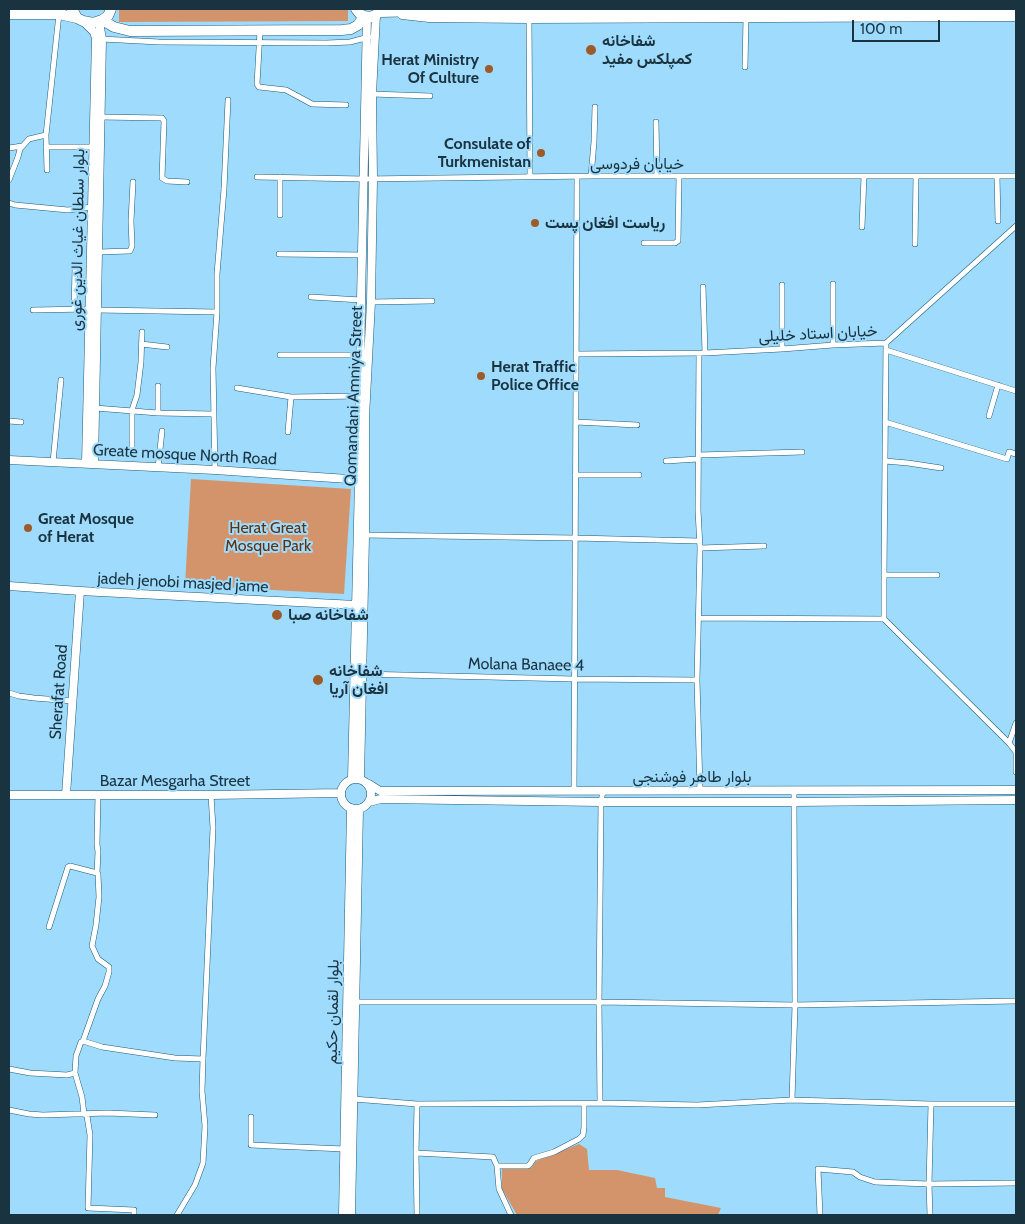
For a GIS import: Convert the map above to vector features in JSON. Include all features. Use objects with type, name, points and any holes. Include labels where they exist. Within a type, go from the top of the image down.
[{"type":"highway","points":[[72,9],[80,20]]},
{"type":"highway","points":[[9,14],[59,14],[94,23],[108,16],[111,9]]},
{"type":"highway","points":[[101,21],[130,31],[260,31],[351,29],[373,13],[421,11],[529,15],[653,10],[1016,10]]},
{"type":"street","name":"Qomandani Amniya Street","points":[[356,779],[362,480],[371,302],[372,94],[376,34],[373,13]]},
{"type":"street","name":"Qomandani Amniya Street","points":[[362,480],[361,300],[367,38],[373,13]]},
{"type":"street","points":[[47,170],[46,135],[59,14]]},
{"type":"street","points":[[530,177],[529,15],[746,18],[1016,17]]},
{"type":"street","points":[[745,66],[746,18]]},
{"type":"street","points":[[80,20],[99,39]]},
{"type":"street","points":[[90,464],[95,408],[94,309],[98,252],[99,39],[101,21]]},
{"type":"street","points":[[260,31],[257,84],[259,87],[286,90],[312,104],[346,106]]},
{"type":"street","points":[[99,39],[159,42],[327,43],[350,42],[376,34]]},
{"type":"street","name":"بلوار سلطان غیاث الدین غوری","points":[[90,464],[94,309],[92,207],[99,39]]},
{"type":"street","points":[[372,94],[430,96]]},
{"type":"street","points":[[215,470],[213,368],[228,100]]},
{"type":"street","points":[[591,176],[595,107]]},
{"type":"street","points":[[100,117],[162,118],[162,178],[167,182],[187,182]]},
{"type":"street","points":[[656,122],[657,176]]},
{"type":"street","points":[[9,180],[22,146],[29,139],[46,135]]},
{"type":"street","points":[[9,148],[22,146]]},
{"type":"street","points":[[46,147],[94,147]]},
{"type":"street","name":"خیابان فردوسی","points":[[257,177],[373,179],[591,176],[1016,176]]},
{"type":"street","points":[[644,243],[675,243],[678,241],[679,176]]},
{"type":"street","points":[[862,227],[864,176]]},
{"type":"street","points":[[915,244],[916,176]]},
{"type":"street","points":[[997,176],[998,220]]},
{"type":"street","points":[[280,177],[280,214]]},
{"type":"street","points":[[574,791],[577,177]]},
{"type":"street","points":[[98,252],[130,251],[132,246],[133,182]]},
{"type":"street","points":[[9,203],[68,210],[92,207]]},
{"type":"street","name":"خیابان استاد خلیلی","points":[[576,354],[702,353],[886,343],[1016,226]]},
{"type":"street","points":[[279,254],[363,255]]},
{"type":"street","points":[[74,309],[75,269]]},
{"type":"street","points":[[833,284],[833,345]]},
{"type":"street","points":[[782,285],[782,349]]},
{"type":"street","points":[[700,790],[697,680],[700,548],[698,457],[703,287]]},
{"type":"street","points":[[311,297],[361,300]]},
{"type":"street","points":[[371,302],[432,301]]},
{"type":"street","points":[[33,310],[94,309],[217,312]]},
{"type":"street","points":[[132,447],[132,410],[137,396],[142,332]]},
{"type":"street","points":[[884,619],[886,343]]},
{"type":"street","points":[[141,344],[167,347]]},
{"type":"street","points":[[886,350],[998,386],[1016,389]]},
{"type":"street","points":[[280,355],[361,355]]},
{"type":"street","points":[[53,462],[61,380]]},
{"type":"street","points":[[158,386],[158,413]]},
{"type":"street","points":[[989,416],[998,386]]},
{"type":"street","points":[[237,388],[291,397],[361,396]]},
{"type":"street","points":[[288,432],[291,397]]},
{"type":"street","points":[[95,408],[158,413],[213,414]]},
{"type":"street","points":[[9,421],[21,422]]},
{"type":"street","points":[[576,422],[638,424]]},
{"type":"street","points":[[885,422],[1007,459],[1009,452],[1016,454]]},
{"type":"street","points":[[158,468],[162,431]]},
{"type":"street","points":[[666,462],[698,457],[802,452]]},
{"type":"street","name":"Greate mosque North Road","points":[[9,460],[215,470],[362,480]]},
{"type":"street","points":[[885,461],[941,468]]},
{"type":"street","points":[[575,475],[639,475]]},
{"type":"street","points":[[361,535],[699,541]]},
{"type":"street","name":"Qomandani Amniya Street","points":[[358,674],[356,604],[361,535]]},
{"type":"street","points":[[700,548],[764,546]]},
{"type":"street","points":[[884,575],[937,575]]},
{"type":"street","name":"jadeh jenobi masjed jame","points":[[9,586],[356,604]]},
{"type":"street","name":"Sherafat Road","points":[[66,795],[80,591]]},
{"type":"street","points":[[699,618],[884,619],[1009,743],[1016,752],[1016,772]]},
{"type":"street","name":"Molana Banaee 4","points":[[358,674],[697,680]]},
{"type":"street","points":[[9,693],[19,696],[72,701]]},
{"type":"street","points":[[1009,743],[1016,723]]},
{"type":"street","points":[[356,779],[369,784],[372,795],[369,802],[363,808],[355,809],[343,802],[340,793],[344,784],[356,779]]},
{"type":"street","name":"بلوار طاهر فوشنجی","points":[[369,784],[380,791],[1016,790]]},
{"type":"street","points":[[792,1100],[795,1005],[794,790]]},
{"type":"street","points":[[600,1103],[599,1002],[601,802],[603,791]]},
{"type":"street","name":"Bazar Mesgarha Street","points":[[9,795],[340,793]]},
{"type":"street","points":[[98,795],[97,873],[99,897],[92,946],[98,959],[109,968],[109,972],[76,1056],[75,1073],[82,1097],[84,1114],[87,1116],[90,1135],[88,1208],[134,1210],[134,1215]]},
{"type":"street","points":[[177,1215],[195,1185],[203,1163],[205,1126],[202,1092],[213,828],[211,795]]},
{"type":"street","name":"بلوار طاهر فوشنجی","points":[[369,802],[381,799],[601,802],[1016,800]]},
{"type":"street","name":"بلوار لقمان حکیم","points":[[342,1215],[351,1002],[355,809]]},
{"type":"street","points":[[49,927],[68,867],[97,873]]},
{"type":"street","points":[[351,1002],[599,1002],[795,1005],[1016,1002]]},
{"type":"street","name":"بلوار لقمان حکیم","points":[[350,1215],[353,1099],[351,1002]]},
{"type":"street","points":[[83,1041],[102,1047],[175,1058],[203,1059]]},
{"type":"street","points":[[9,1069],[30,1074],[67,1075],[75,1073]]},
{"type":"street","points":[[353,1099],[417,1104],[600,1103],[697,1105],[792,1100],[931,1104],[1016,1104]]},
{"type":"street","points":[[497,1166],[528,1166],[534,1158],[554,1152],[579,1139],[583,1135],[584,1103]]},
{"type":"street","points":[[417,1104],[418,1215]]},
{"type":"street","points":[[930,1215],[931,1104]]},
{"type":"street","points":[[9,1110],[43,1115],[155,1114]]},
{"type":"street","points":[[251,1117],[251,1145],[344,1149]]},
{"type":"street","points":[[416,1154],[493,1157],[497,1166],[499,1190],[511,1215]]},
{"type":"street","points":[[820,1215],[818,1169],[853,1172],[860,1177],[875,1182],[929,1184],[1016,1183]]},
{"type":"green space","points":[[119,9],[348,9],[348,21],[119,22]]},
{"type":"green space","name":"Herat Great Mosque Park","points":[[191,479],[351,489],[344,594],[185,585]]},
{"type":"green space","points":[[579,1144],[587,1149],[589,1170],[617,1170],[655,1178],[657,1188],[665,1188],[665,1197],[721,1208],[718,1215],[517,1215],[502,1189],[502,1169],[531,1168],[536,1161]]},
{"type":"place","name":"شفاخانه کمپلکس مفید","points":[[591,50]]},
{"type":"place","name":"Herat Ministry Of Culture","points":[[489,69]]},
{"type":"place","name":"Consulate of Turkmenistan","points":[[541,153]]},
{"type":"place","name":"ریاست افغان پست","points":[[535,223]]},
{"type":"place","name":"Herat Traffic Police Office","points":[[481,376]]},
{"type":"place","name":"Great Mosque of Herat","points":[[28,528]]},
{"type":"place","name":"شفاخانه صبا","points":[[277,615]]},
{"type":"place","name":"شفاخانه افغان آریا","points":[[318,680]]}]
